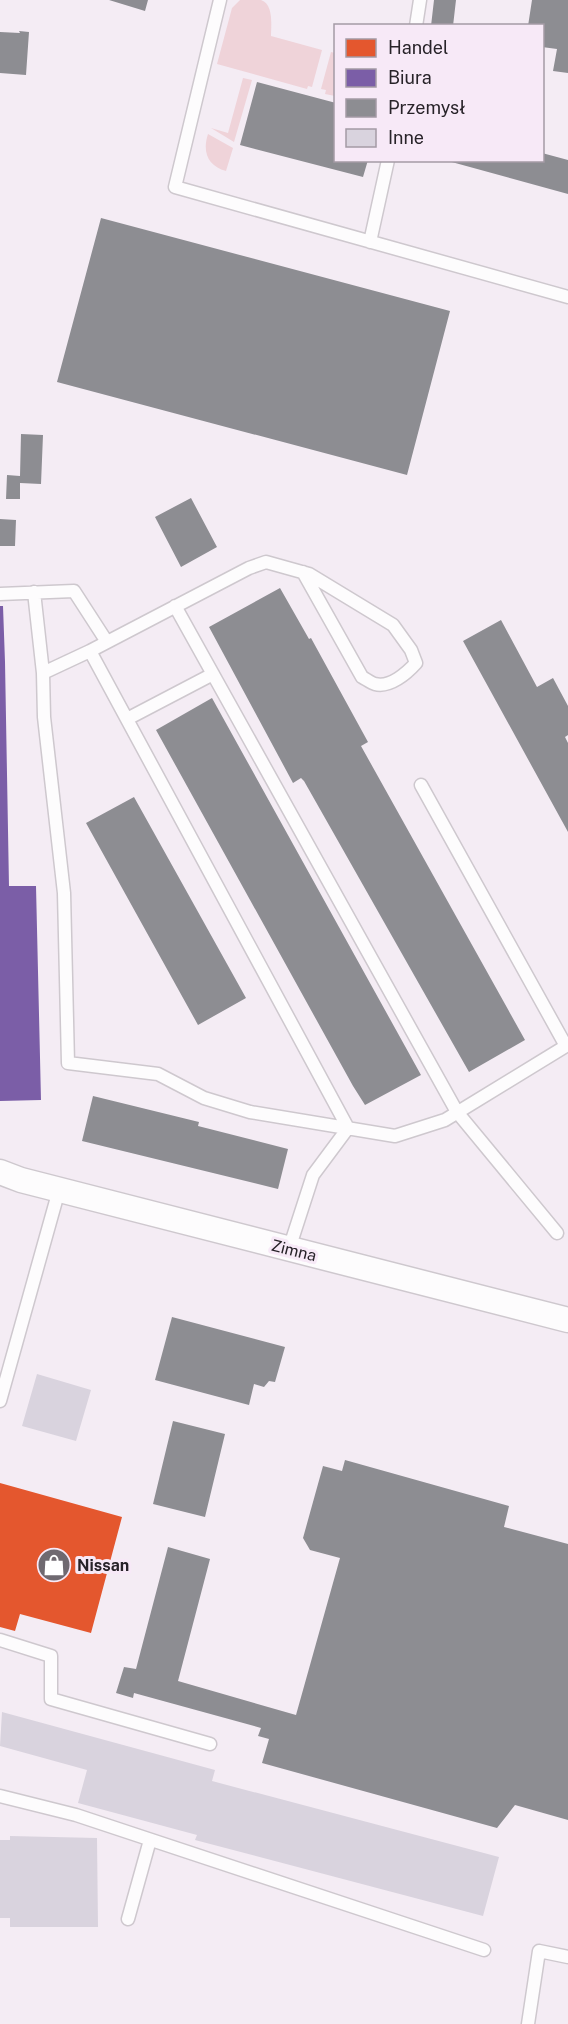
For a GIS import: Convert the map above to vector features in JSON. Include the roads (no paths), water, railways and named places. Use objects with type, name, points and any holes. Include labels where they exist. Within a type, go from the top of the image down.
[{"type":"street","name":"Zimna","points":[[7,1178],[568,1320]]},
{"type":"lane","points":[[220,0],[175,187],[568,297]]},
{"type":"lane","points":[[416,24],[420,0]]},
{"type":"lane","points":[[370,242],[388,162]]},
{"type":"lane","points":[[43,673],[249,568],[266,562],[303,572],[309,574],[393,625],[411,650],[416,663],[408,673],[393,682],[376,685],[362,677],[303,572]]},
{"type":"lane","points":[[0,594],[74,591],[107,642]]},
{"type":"lane","points":[[34,592],[43,673],[44,717],[64,893],[68,1063],[158,1074],[204,1098],[250,1112],[395,1136],[445,1120],[566,1046],[421,785]]},
{"type":"lane","points":[[175,606],[457,1112],[557,1233]]},
{"type":"lane","points":[[90,651],[348,1128]]},
{"type":"lane","points":[[127,718],[213,674]]},
{"type":"lane","points":[[289,1249],[313,1175],[348,1128]]},
{"type":"lane","points":[[0,1401],[59,1190]]},
{"type":"lane","points":[[0,1640],[51,1656],[51,1699],[210,1744]]},
{"type":"lane","points":[[0,1796],[76,1815],[484,1950]]},
{"type":"lane","points":[[128,1919],[150,1840]]},
{"type":"lane","points":[[528,2024],[539,1952],[568,1957]]},
{"type":"place","name":"Nissan","points":[[54,1565]]}]
